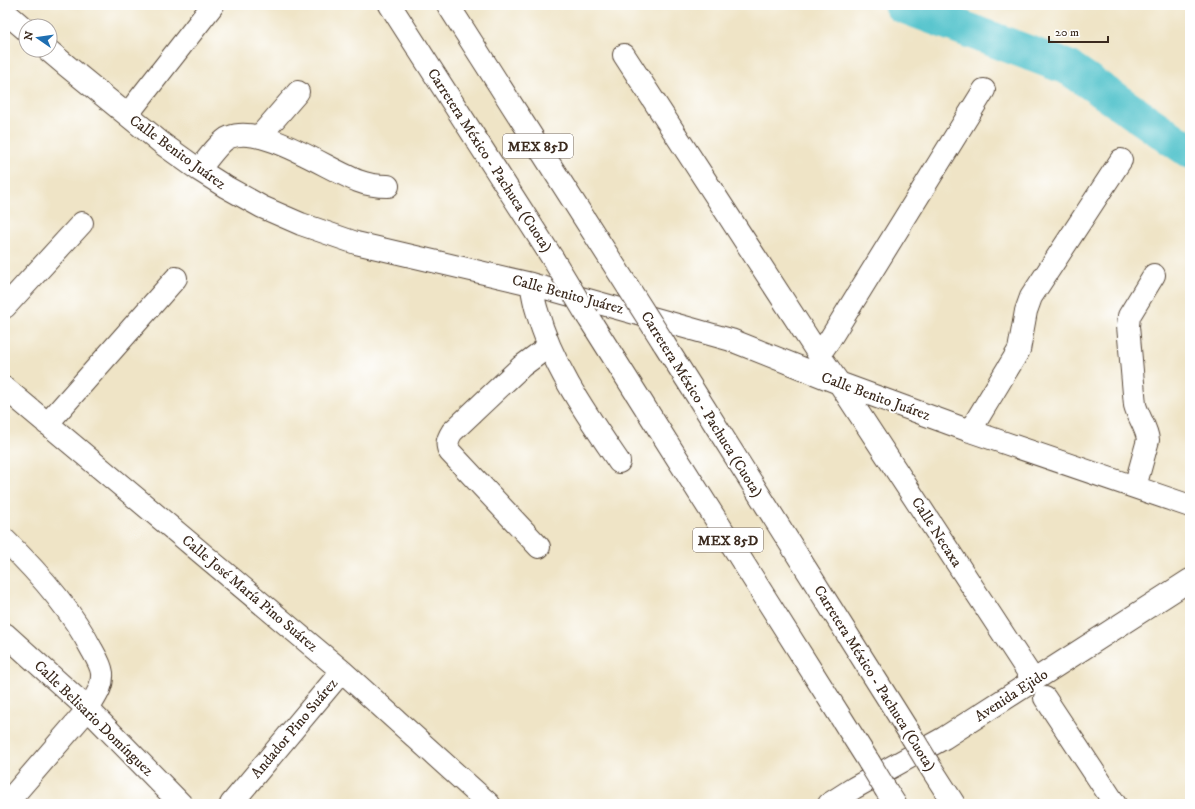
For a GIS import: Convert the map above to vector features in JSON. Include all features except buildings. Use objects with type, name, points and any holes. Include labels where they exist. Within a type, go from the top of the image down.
[{"type":"main road","points":[[127,115],[213,5]]},
{"type":"main road","name":"Carretera México - Pachuca (Cuota)","points":[[390,5],[553,259],[890,797]]},
{"type":"main road","name":"Carretera México - Pachuca (Cuota)","points":[[448,5],[663,342],[954,804]]},
{"type":"main road","points":[[5,12],[18,23]]},
{"type":"main road","name":"Calle Necaxa","points":[[624,55],[818,355],[839,383],[1115,804]]},
{"type":"main road","name":"Calle Benito Juárez","points":[[58,58],[164,145],[198,170],[262,206],[302,224],[356,243],[531,284],[732,340],[839,383],[970,431],[1190,506]]},
{"type":"main road","points":[[818,355],[834,332],[984,90]]},
{"type":"main road","points":[[259,137],[298,92]]},
{"type":"main road","points":[[198,170],[228,137],[239,135],[259,137],[289,146],[319,163],[358,181],[373,186],[388,186]]},
{"type":"main road","points":[[970,431],[1019,350],[1026,311],[1031,297],[1121,160]]},
{"type":"main road","points":[[5,307],[82,223]]},
{"type":"main road","points":[[1135,487],[1148,440],[1147,432],[1138,415],[1135,405],[1128,326],[1129,316],[1154,275]]},
{"type":"main road","points":[[46,424],[176,278]]},
{"type":"main road","points":[[531,284],[536,310],[549,346],[576,398],[619,462]]},
{"type":"main road","points":[[539,546],[450,452],[447,442],[452,432],[522,366],[549,346]]},
{"type":"main road","name":"Calle José María Pino Suárez","points":[[5,388],[46,424],[342,671],[490,804]]},
{"type":"main road","points":[[5,540],[58,598],[86,638],[102,671],[102,682],[99,692],[88,709],[6,804]]},
{"type":"main road","name":"Avenida Ejido","points":[[829,804],[854,788],[944,738],[1040,689],[1190,580]]},
{"type":"main road","name":"Calle Belisario Domínguez","points":[[5,634],[88,709],[181,804]]},
{"type":"main road","name":"Andador Pino Suárez","points":[[231,804],[342,671]]},
{"type":"waterway","points":[[901,5],[1069,68],[1190,151]]}]
